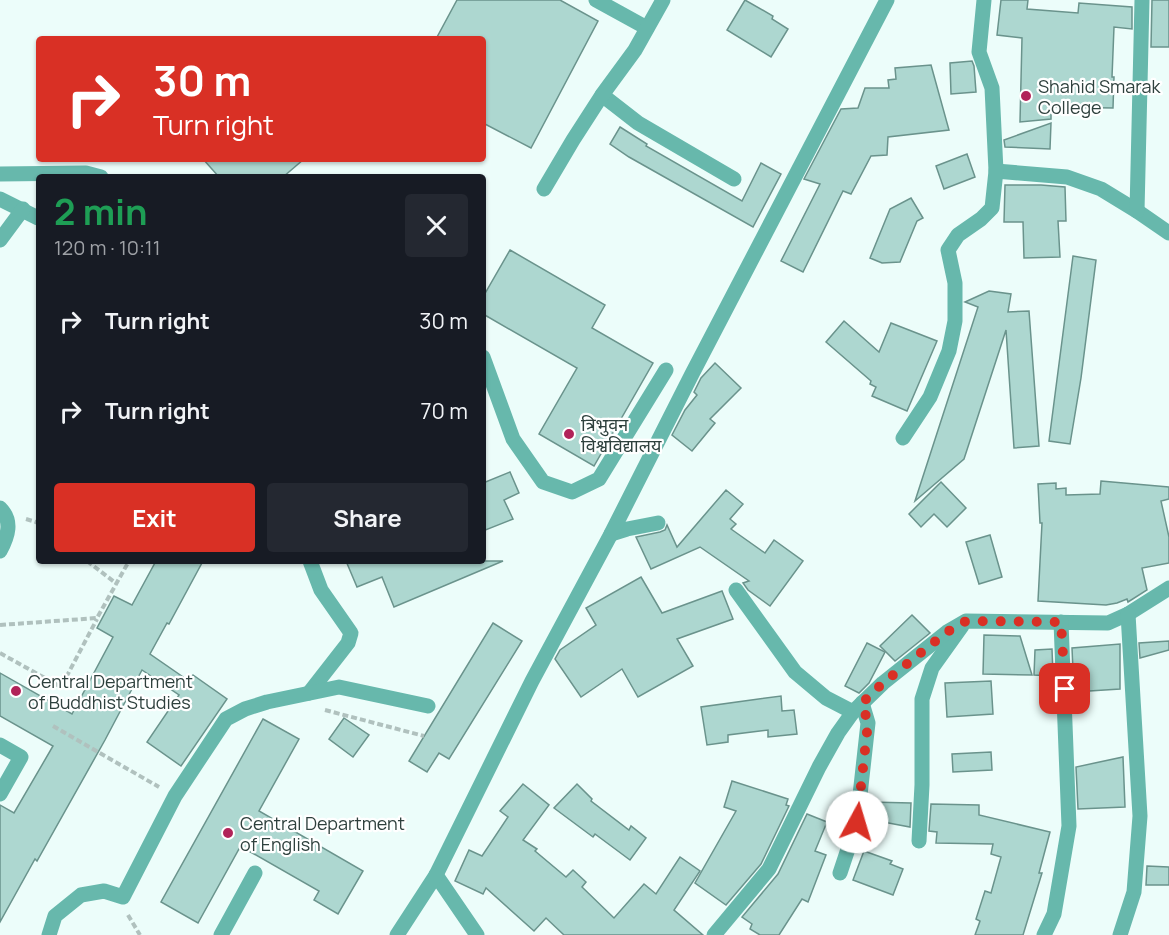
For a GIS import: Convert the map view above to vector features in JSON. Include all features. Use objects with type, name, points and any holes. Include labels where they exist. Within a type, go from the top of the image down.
[{"type":"street","points":[[596,0],[647,28]]},
{"type":"street","points":[[544,189],[573,140],[635,50],[663,0]]},
{"type":"street","points":[[397,935],[436,875],[532,681],[611,534],[886,0]]},
{"type":"street","points":[[903,438],[930,398],[949,351],[956,321],[955,283],[948,250],[958,235],[992,208],[996,171],[992,88],[979,52],[984,0]]},
{"type":"street","points":[[1137,211],[1142,0]]},
{"type":"street","points":[[602,96],[638,123],[734,179]]},
{"type":"street","points":[[996,171],[1067,177],[1101,189],[1169,233]]},
{"type":"street","points":[[0,174],[90,174]]},
{"type":"street","points":[[0,199],[36,217]]},
{"type":"street","points":[[0,240],[23,209]]},
{"type":"street","points":[[486,365],[513,439],[543,482],[572,492],[599,479],[666,370]]},
{"type":"street","points":[[0,508],[6,514],[9,529],[0,551]]},
{"type":"street","points":[[611,534],[658,523]]},
{"type":"street","points":[[309,693],[348,643],[351,633],[321,590],[311,564]]},
{"type":"street","points":[[714,935],[768,869],[838,733],[858,707],[883,683],[947,632],[966,621],[1108,622],[1128,614],[1169,588]]},
{"type":"street","points":[[736,590],[795,672],[826,698],[858,707],[868,723],[857,822],[840,873]]},
{"type":"street","points":[[1120,935],[1134,892],[1140,816],[1128,614]]},
{"type":"street","points":[[919,841],[922,699],[932,668],[966,621]]},
{"type":"street","points":[[1044,935],[1054,914],[1069,826],[1061,622]]},
{"type":"street","points":[[49,935],[55,916],[81,895],[104,891],[123,897],[175,796],[226,719],[245,709],[267,702],[339,687],[428,706]]},
{"type":"street","points":[[0,745],[21,757],[0,794]]},
{"type":"street","points":[[221,935],[255,873]]},
{"type":"street","points":[[436,875],[477,935]]},
{"type":"path","points":[[91,564],[118,584]]},
{"type":"path","points":[[0,653],[61,687],[127,564]]},
{"type":"path","points":[[0,625],[97,618]]},
{"type":"path","points":[[319,708],[424,736]]},
{"type":"path","points":[[53,726],[175,796]]},
{"type":"building","points":[[457,0],[560,0],[598,21],[531,148],[486,125],[486,36],[438,36]]},
{"type":"building","points":[[745,0],[773,16],[772,19],[788,29],[771,57],[727,30]]},
{"type":"building","points":[[1001,0],[1028,0],[1027,9],[1078,13],[1079,3],[1132,7],[1132,29],[1114,27],[1113,108],[1051,107],[1051,119],[1020,122],[1022,38],[997,35]]},
{"type":"building","points":[[1152,0],[1169,0],[1169,47],[1151,47]]},
{"type":"building","points":[[972,61],[976,92],[951,94],[950,63]]},
{"type":"building","points":[[931,65],[949,130],[888,137],[887,155],[871,156],[851,194],[843,191],[803,272],[781,261],[820,184],[804,179],[841,109],[858,108],[865,88],[889,88],[888,80],[896,79],[895,68]]},
{"type":"building","points":[[1051,123],[1050,149],[1005,147],[1004,140]]},
{"type":"building","points":[[620,127],[647,144],[646,146],[742,201],[761,163],[781,174],[753,227],[610,144]]},
{"type":"building","points":[[967,154],[975,177],[944,189],[936,166]]},
{"type":"building","points":[[206,162],[300,162],[286,174],[216,174]]},
{"type":"building","points":[[1005,185],[1065,187],[1066,221],[1058,221],[1060,257],[1024,258],[1023,222],[1004,222]]},
{"type":"building","points":[[911,198],[923,218],[917,221],[900,262],[882,263],[870,258],[890,209]]},
{"type":"building","points":[[510,250],[605,305],[592,328],[653,363],[594,466],[539,434],[577,368],[486,316],[486,292]]},
{"type":"building","points":[[1073,256],[1096,260],[1070,444],[1049,441]]},
{"type":"building","points":[[989,291],[1011,294],[1008,312],[1029,311],[1039,446],[1014,448],[1006,330],[964,459],[915,501],[978,307],[965,302]]},
{"type":"building","points":[[844,321],[879,352],[891,323],[937,341],[907,411],[872,396],[876,387],[870,384],[871,381],[826,342]]},
{"type":"building","points":[[715,363],[741,388],[710,419],[715,423],[692,451],[672,435],[685,410],[697,395],[694,392],[701,378]]},
{"type":"building","points":[[510,472],[519,493],[504,500],[513,519],[486,530],[486,482]]},
{"type":"building","points":[[1101,481],[1169,487],[1169,499],[1161,501],[1169,537],[1169,563],[1142,568],[1147,590],[1128,602],[1127,599],[1106,605],[1038,601],[1042,523],[1040,523],[1038,484],[1056,483],[1056,489],[1066,488],[1066,495],[1100,494]]},
{"type":"building","points":[[941,482],[966,508],[947,527],[934,514],[921,527],[909,514]]},
{"type":"building","points":[[726,490],[743,504],[730,519],[736,524],[731,529],[765,553],[774,540],[803,561],[770,606],[748,590],[743,583],[749,581],[700,547],[651,569],[636,537],[660,532],[665,530],[667,525],[677,547]]},
{"type":"building","points":[[990,535],[1002,577],[979,584],[966,542]]},
{"type":"building","points":[[486,561],[503,561],[394,607],[382,577],[357,587],[347,564],[486,564]]},
{"type":"building","points":[[154,564],[201,564],[150,654],[189,681],[193,675],[227,699],[181,766],[147,742],[179,695],[142,670],[37,861],[35,859],[0,922],[0,805],[14,813],[53,746],[0,716],[0,673],[72,714],[113,637],[97,628],[114,596],[132,605]]},
{"type":"building","points":[[641,577],[662,613],[722,591],[733,619],[677,639],[693,666],[638,697],[622,669],[581,697],[555,659],[560,650],[596,625],[586,608]]},
{"type":"building","points":[[912,615],[930,633],[895,661],[880,646]]},
{"type":"building","name":"Central Department of English","points":[[493,623],[522,641],[449,759],[439,753],[427,772],[409,761]]},
{"type":"building","points":[[984,635],[1020,636],[1032,675],[983,674]]},
{"type":"building","points":[[1169,641],[1169,650],[1140,658],[1139,643]]},
{"type":"building","points":[[867,643],[885,652],[869,683],[859,693],[845,686]]},
{"type":"building","points":[[1120,644],[1120,689],[1074,692],[1072,648]]},
{"type":"building","points":[[1052,649],[1053,676],[1034,675],[1035,650]]},
{"type":"building","points":[[991,681],[993,714],[947,717],[945,683]]},
{"type":"building","points":[[781,696],[782,711],[794,710],[797,734],[768,737],[768,730],[728,735],[728,742],[707,745],[701,707]]},
{"type":"building","points":[[344,718],[369,735],[353,757],[329,739]]},
{"type":"building","name":"Central Department of English","points":[[263,719],[299,739],[259,811],[363,871],[338,914],[314,900],[319,891],[247,850],[246,852],[239,849],[198,923],[161,902]]},
{"type":"building","points":[[991,752],[992,770],[953,772],[952,754]]},
{"type":"building","points":[[1123,757],[1125,807],[1078,809],[1076,767]]},
{"type":"building","points":[[732,781],[788,799],[786,805],[789,806],[761,864],[726,905],[695,883],[736,811],[724,807]]},
{"type":"building","points":[[523,784],[549,805],[523,840],[537,849],[535,851],[566,877],[573,870],[586,882],[582,887],[614,918],[644,884],[656,894],[680,857],[700,871],[674,910],[703,935],[564,935],[546,918],[534,931],[486,888],[483,894],[455,881],[469,850],[482,856],[508,817],[500,811]]},
{"type":"building","points":[[577,784],[592,799],[591,801],[629,830],[631,826],[646,838],[630,860],[595,834],[593,837],[554,808]]},
{"type":"building","points":[[869,802],[911,803],[910,827],[867,819]]},
{"type":"building","points":[[931,804],[979,805],[979,815],[1050,832],[1039,873],[1042,873],[1023,935],[975,935],[980,921],[976,919],[985,891],[991,893],[1001,857],[991,854],[993,844],[936,843],[937,832],[929,831]]},
{"type":"building","points":[[807,814],[827,822],[815,851],[826,855],[808,902],[802,899],[779,935],[760,935],[750,929],[752,924],[742,917],[778,874]]},
{"type":"building","points":[[864,851],[892,861],[890,864],[903,869],[893,895],[853,880]]},
{"type":"building","points":[[1147,866],[1169,867],[1169,885],[1146,885]]},
{"type":"place","name":"Shahid Smarak College","points":[[1026,96]]},
{"type":"place","name":"त्रिभुवन विश्वविद्यालय","points":[[569,434]]},
{"type":"place","name":"Central Department of Buddhist Studies","points":[[16,691]]},
{"type":"place","name":"Central Department of English","points":[[228,833]]},
{"type":"route","points":[[857,822],[868,723],[862,703],[883,683],[947,632],[966,621],[1061,622],[1065,689]]}]
